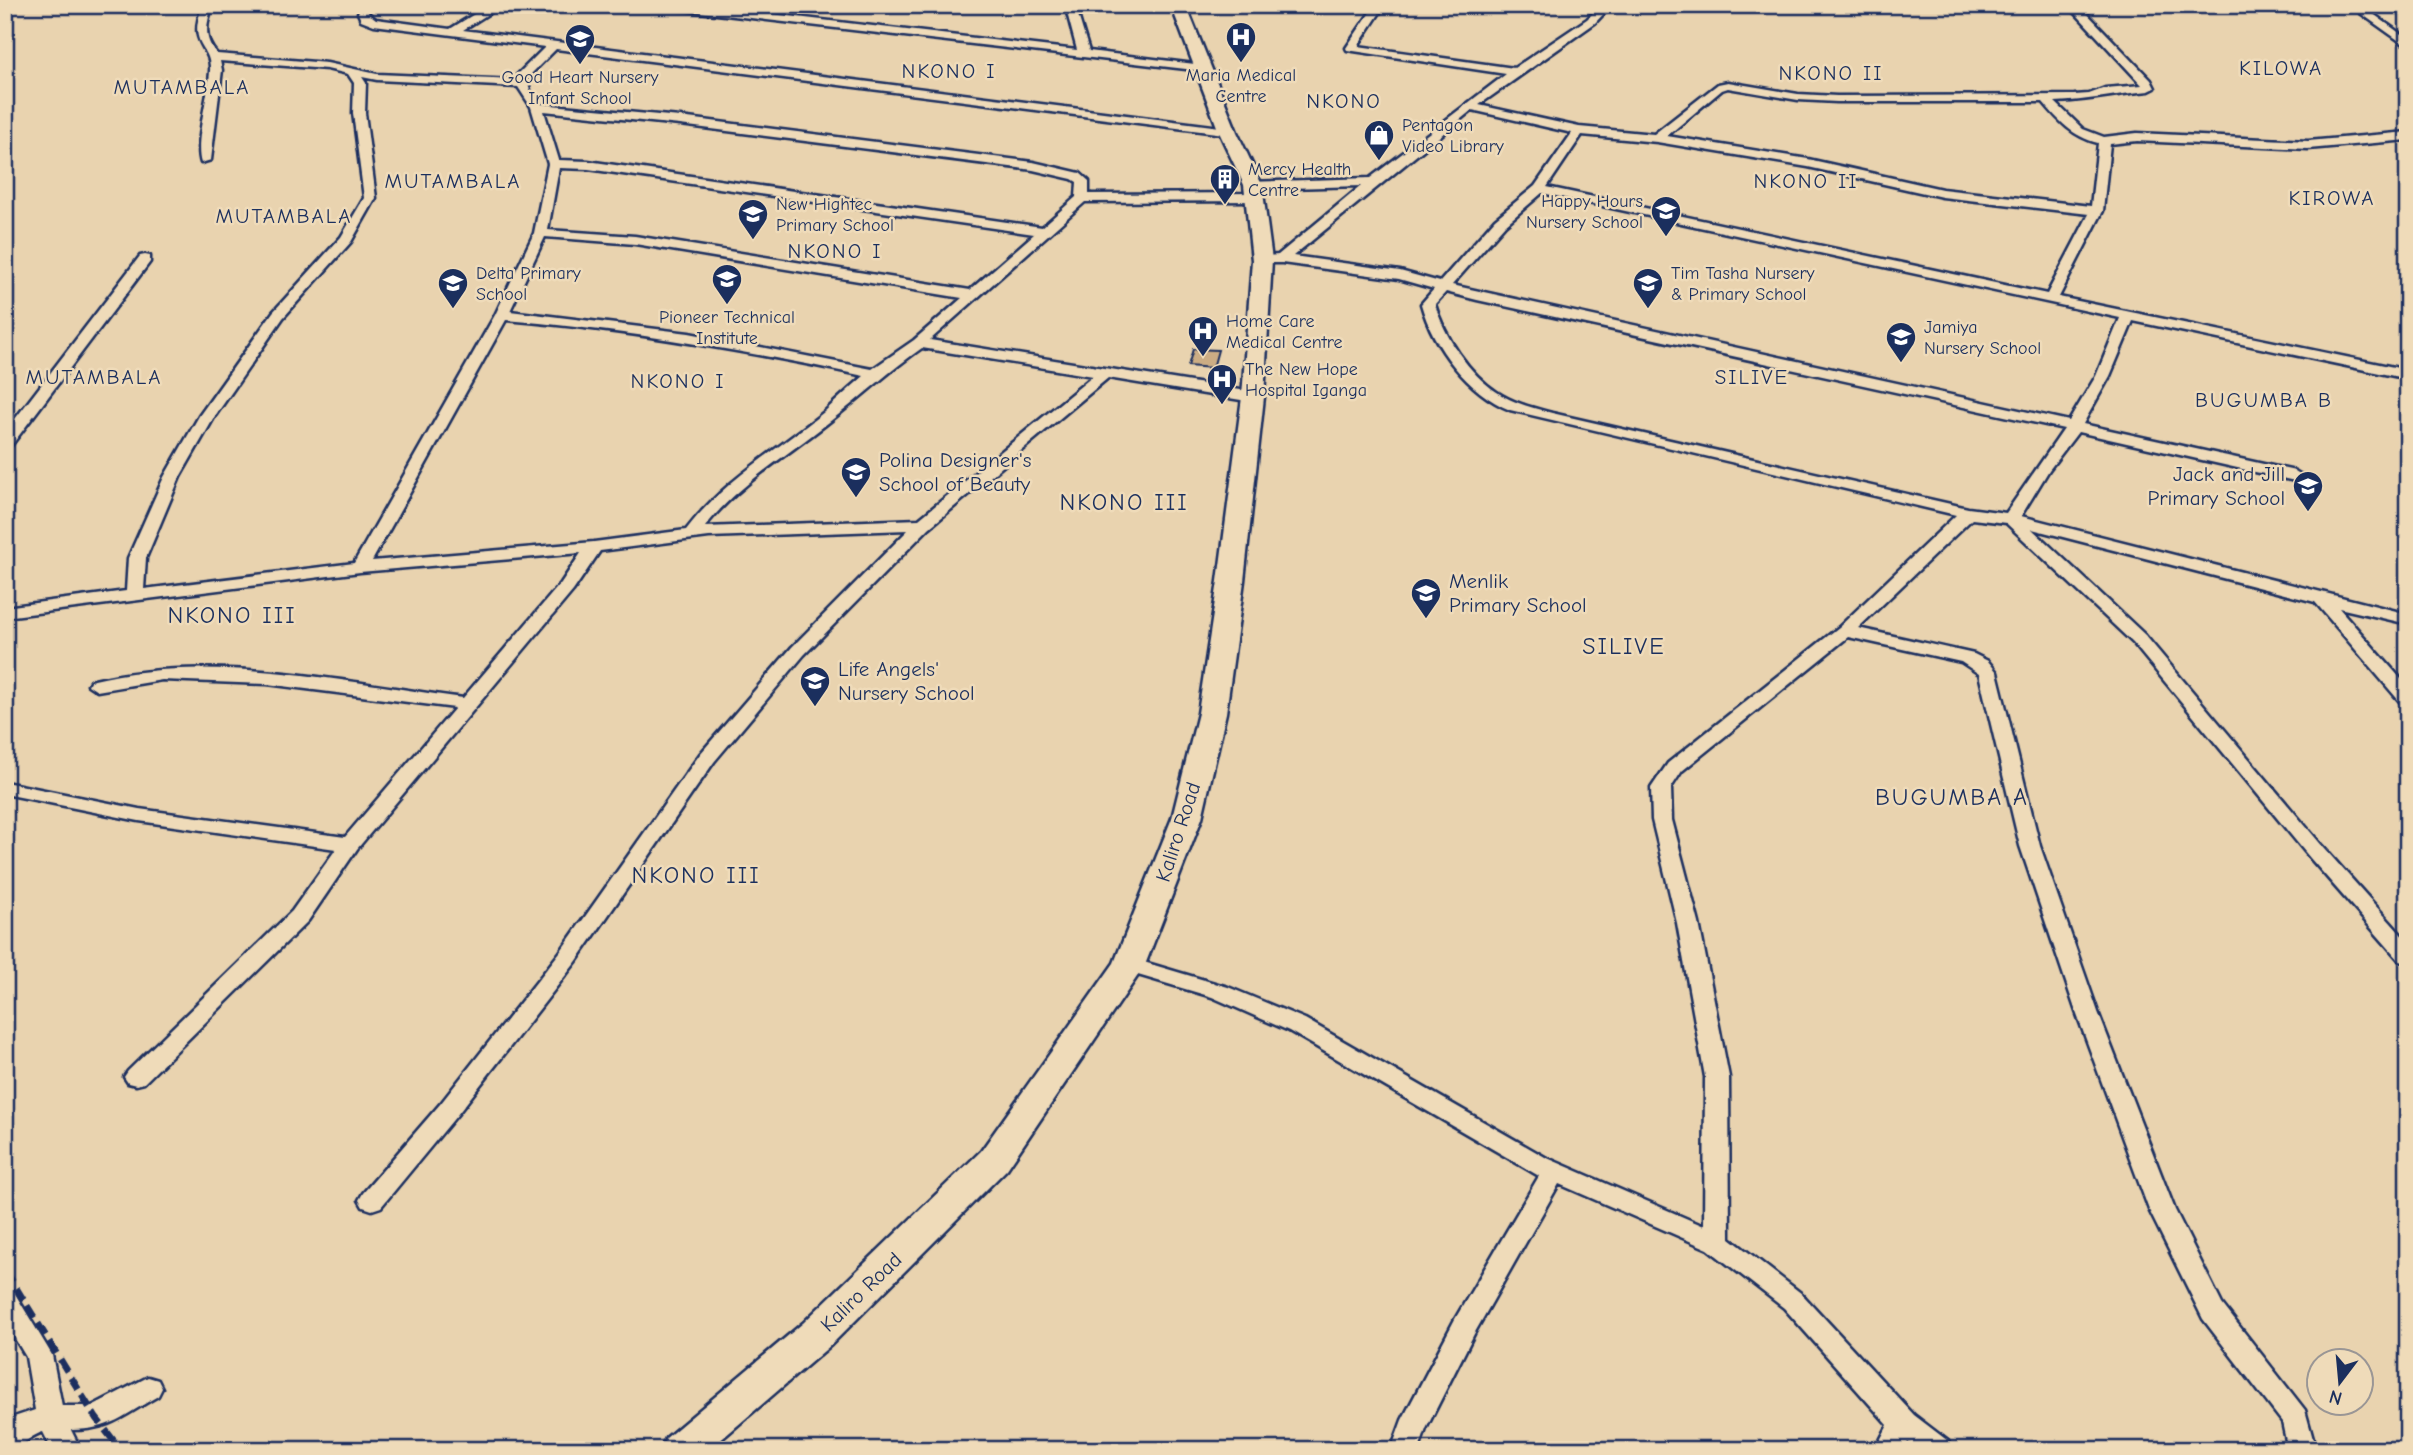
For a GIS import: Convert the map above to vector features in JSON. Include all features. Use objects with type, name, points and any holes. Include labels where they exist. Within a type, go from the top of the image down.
[{"type":"main road","name":"Kaliro Road","points":[[680,1450],[817,1334],[986,1168],[1066,1060],[1129,965],[1187,818],[1212,713],[1272,259],[1254,191],[1178,5]]},
{"type":"street","points":[[205,160],[215,62],[205,49],[201,29],[208,5]]},
{"type":"street","points":[[366,5],[363,13],[365,18],[374,22],[1228,132]]},
{"type":"street","points":[[454,31],[497,5]]},
{"type":"street","points":[[665,5],[718,8],[1203,68]]},
{"type":"street","points":[[1070,5],[1084,54]]},
{"type":"street","points":[[1380,5],[1351,48],[1517,72]]},
{"type":"street","points":[[1272,259],[1469,106],[1591,21],[1608,5]]},
{"type":"street","points":[[1657,138],[1718,87],[1728,85],[1798,97],[1837,99],[2074,99],[2091,97],[2105,91],[2149,88],[2147,82],[2073,5]]},
{"type":"street","points":[[2354,5],[2408,44]]},
{"type":"street","points":[[360,567],[502,315],[541,233],[554,163],[537,107],[524,90],[521,77],[553,46]]},
{"type":"street","points":[[215,62],[250,60],[327,66],[377,77],[523,84]]},
{"type":"street","points":[[135,596],[137,558],[172,477],[207,416],[278,315],[346,239],[370,198],[359,113],[360,83],[352,72]]},
{"type":"street","points":[[2046,98],[2057,112],[2088,138],[2104,141],[2137,137],[2308,145],[2408,136]]},
{"type":"street","points":[[1469,106],[1579,131],[1657,138],[1808,163],[1942,193],[2097,211]]},
{"type":"street","points":[[537,107],[693,122],[1033,166],[1076,176],[1083,181],[1082,198]]},
{"type":"street","points":[[1579,131],[1539,189],[1500,222],[1429,304],[1432,318],[1471,380],[1493,399],[1510,408],[1968,513],[2011,519],[2408,619]]},
{"type":"street","points":[[2052,298],[2097,211],[2104,141]]},
{"type":"street","points":[[554,163],[588,165],[1043,231]]},
{"type":"street","points":[[692,533],[709,511],[763,463],[828,416],[875,374],[919,343],[1082,198],[1254,191],[1370,182]]},
{"type":"street","points":[[1539,189],[2408,375]]},
{"type":"street","points":[[541,233],[635,240],[972,295]]},
{"type":"street","points":[[5,443],[145,259]]},
{"type":"street","points":[[1272,259],[1365,269],[1443,285],[1477,296],[2295,476]]},
{"type":"street","points":[[502,315],[578,320],[662,331],[875,374]]},
{"type":"street","points":[[2011,519],[2042,469],[2074,426],[2103,376],[2128,316]]},
{"type":"street","points":[[919,343],[1253,397]]},
{"type":"street","points":[[372,1200],[449,1109],[568,957],[707,758],[798,651],[923,524],[1105,373]]},
{"type":"street","points":[[1717,1242],[1717,1077],[1688,923],[1662,820],[1661,788],[1675,767],[1845,631],[1968,513]]},
{"type":"street","points":[[2011,519],[2139,639],[2317,853],[2408,956]]},
{"type":"street","points":[[5,612],[360,567],[594,547],[692,533],[923,524]]},
{"type":"street","points":[[136,1077],[300,916],[350,844],[567,587],[594,547]]},
{"type":"street","points":[[2321,598],[2408,699]]},
{"type":"street","points":[[1845,631],[1967,658],[1982,665],[1988,673],[2030,846],[2087,1012],[2162,1210],[2213,1311],[2295,1418],[2302,1450]]},
{"type":"street","points":[[97,685],[162,674],[267,678],[467,704]]},
{"type":"street","points":[[5,788],[139,815],[350,844]]},
{"type":"street","points":[[1129,965],[1220,992],[1297,1025],[1554,1172],[1717,1242],[1793,1301],[1904,1423],[1938,1450]]},
{"type":"street","points":[[1405,1450],[1412,1428],[1464,1327],[1554,1172]]},
{"type":"street","points":[[5,1299],[39,1355],[50,1418],[67,1450]]},
{"type":"street","points":[[5,1441],[24,1425],[50,1418],[96,1418],[148,1388]]},
{"type":"street","points":[[1889,1450],[1904,1423]]},
{"type":"building","name":"Home Care Medical Centre","points":[[1193,349],[1218,350],[1213,368],[1188,366]]},
{"type":"railway","points":[[5,1270],[96,1418],[121,1450]]},
{"type":"place","name":"Maria Medical Centre","points":[[1241,64]]},
{"type":"place","name":"Good Heart Nursery Infant School","points":[[580,66]]},
{"type":"place","name":"Pentagon Video Library","points":[[1379,162]]},
{"type":"place","name":"Mercy Health Centre","points":[[1225,206]]},
{"type":"place","name":"Happy Hours Nursery School","points":[[1666,238]]},
{"type":"place","name":"New Hightec Primary School","points":[[753,241]]},
{"type":"place","name":"Pioneer Technical Institute","points":[[727,306]]},
{"type":"place","name":"Delta Primary School","points":[[453,310]]},
{"type":"place","name":"Tim Tasha Nursery & Primary School","points":[[1648,310]]},
{"type":"place","name":"Home Care Medical Centre","points":[[1203,358]]},
{"type":"place","name":"Jamiya Nursery School","points":[[1901,364]]},
{"type":"place","name":"The New Hope Hospital Iganga","points":[[1222,406]]},
{"type":"place","name":"Polina Designer's School of Beauty","points":[[856,499]]},
{"type":"place","name":"Jack and Jill Primary School","points":[[2308,513]]},
{"type":"place","name":"Menlik Primary School","points":[[1426,620]]},
{"type":"place","name":"Life Angels' Nursery School","points":[[815,708]]},
{"type":"district","name":"KILOWA","points":[[2281,68]]},
{"type":"district","name":"NKONO I","points":[[949,71]]},
{"type":"district","name":"NKONO II","points":[[1831,73]]},
{"type":"district","name":"MUTAMBALA","points":[[182,87]]},
{"type":"district","name":"NKONO","points":[[1344,101]]},
{"type":"district","name":"MUTAMBALA","points":[[453,181]]},
{"type":"district","name":"NKONO II","points":[[1806,181]]},
{"type":"district","name":"KIROWA","points":[[2332,198]]},
{"type":"district","name":"MUTAMBALA","points":[[284,216]]},
{"type":"district","name":"NKONO I","points":[[835,251]]},
{"type":"district","name":"MUTAMBALA","points":[[94,377]]},
{"type":"district","name":"SILIVE","points":[[1752,377]]},
{"type":"district","name":"NKONO I","points":[[678,381]]},
{"type":"district","name":"BUGUMBA B","points":[[2264,400]]},
{"type":"district","name":"NKONO III","points":[[1124,502]]},
{"type":"district","name":"NKONO III","points":[[232,615]]},
{"type":"district","name":"SILIVE","points":[[1624,646]]},
{"type":"district","name":"BUGUMBA A","points":[[1952,797]]},
{"type":"district","name":"NKONO III","points":[[696,875]]}]
